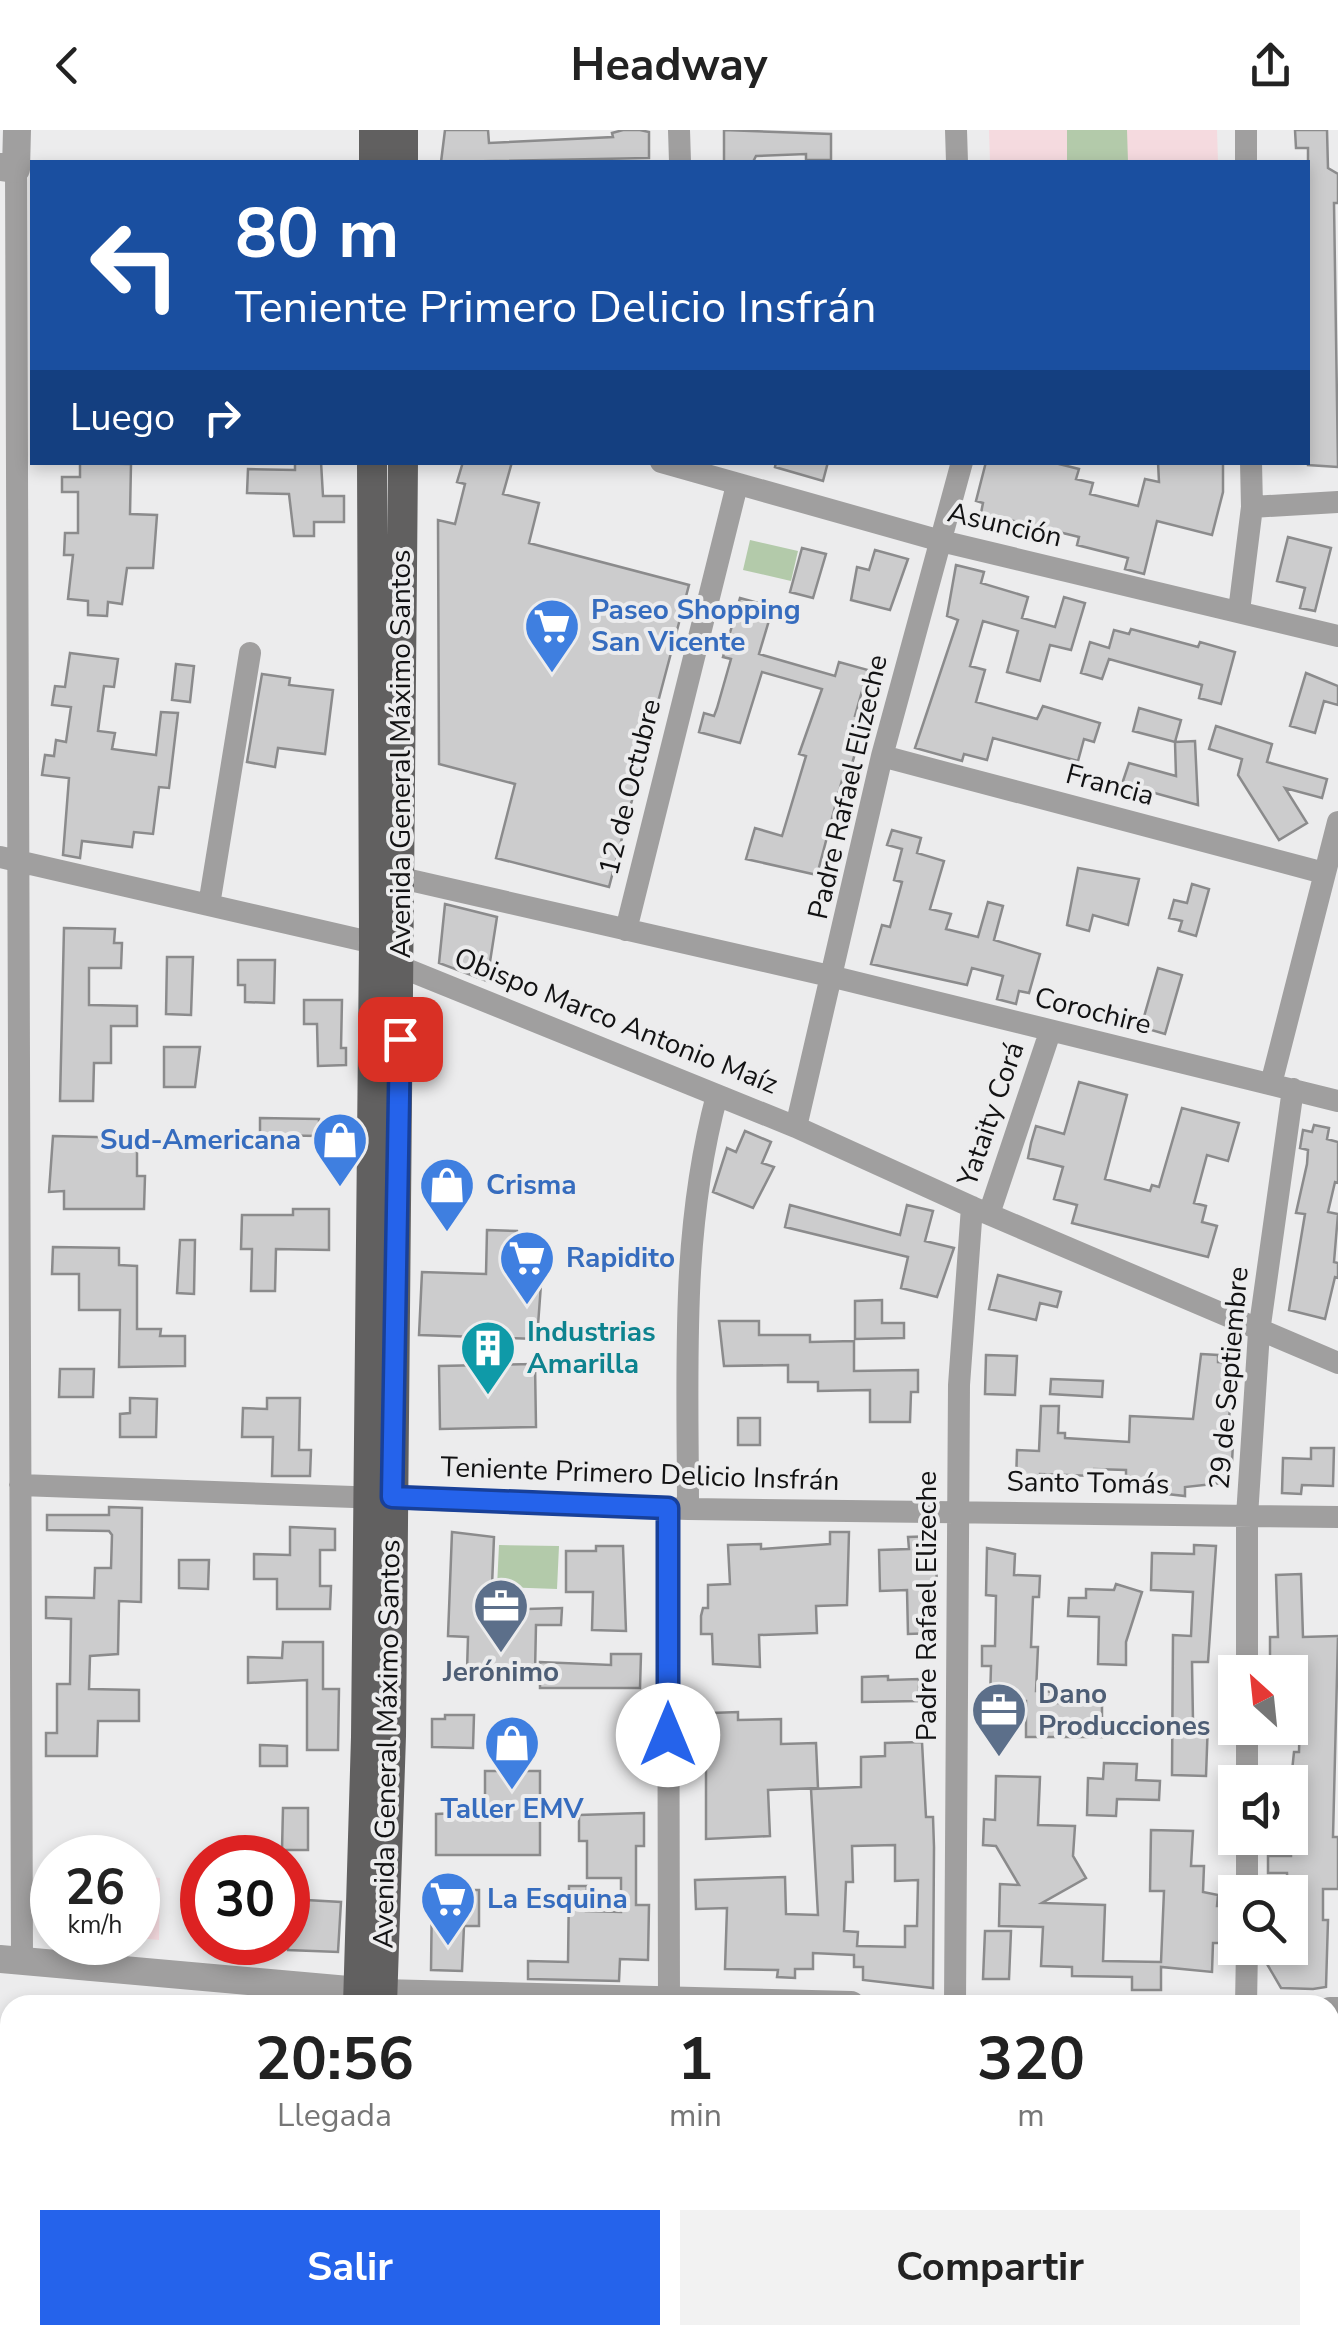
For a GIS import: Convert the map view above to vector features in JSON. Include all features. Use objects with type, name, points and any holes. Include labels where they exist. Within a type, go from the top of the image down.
[{"type":"main road","points":[[374,130],[374,160]]},
{"type":"main road","points":[[402,130],[403,160]]},
{"type":"main road","name":"Avenida General Máximo Santos","points":[[372,465],[388,874],[400,967],[380,1497]]},
{"type":"main road","name":"Avenida General Máximo Santos","points":[[370,1995],[391,1736],[380,1497],[374,943],[388,874],[403,465]]},
{"type":"street","points":[[17,130],[8,168],[10,1242],[20,1484],[10,1609],[11,1958],[343,1995]]},
{"type":"street","points":[[679,130],[680,160]]},
{"type":"street","points":[[956,130],[958,160]]},
{"type":"street","points":[[1246,130],[1246,160]]},
{"type":"street","name":"Asunción","points":[[671,465],[941,542],[1338,636]]},
{"type":"street","name":"Padre Rafael Elizeche","points":[[796,1126],[834,977],[882,756],[961,465]]},
{"type":"street","points":[[1239,611],[1252,507],[1252,465]]},
{"type":"street","name":"12 de Octubre","points":[[626,930],[737,485]]},
{"type":"street","points":[[1252,507],[1338,502]]},
{"type":"street","points":[[209,905],[250,652]]},
{"type":"street","name":"Francia","points":[[882,756],[1324,873]]},
{"type":"street","name":"29 de Septiembre","points":[[1247,1655],[1248,1516],[1259,1332],[1282,1087],[1324,873],[1338,822]]},
{"type":"street","name":"Obispo Marco Antonio Maíz","points":[[9,859],[374,943],[400,967],[796,1126],[980,1211],[1338,1364]]},
{"type":"street","name":"Corochire","points":[[388,874],[834,977],[1338,1101]]},
{"type":"street","name":"Yataity Corá","points":[[980,1211],[1050,1032]]},
{"type":"street","points":[[669,1995],[678,1508],[692,1211],[717,1095]]},
{"type":"street","name":"Padre Rafael Elizeche","points":[[955,1995],[959,1385],[980,1211]]},
{"type":"street","name":"Teniente Primero Delicio Insfrán","points":[[20,1484],[678,1508],[958,1510]]},
{"type":"street","name":"Santo Tomás","points":[[958,1510],[1338,1517]]},
{"type":"street","points":[[1246,1965],[1246,1995]]},
{"type":"shaded area","points":[[989,130],[1217,130],[1218,160],[990,160]]},
{"type":"green space","points":[[1067,130],[1127,130],[1128,160],[1067,160]]},
{"type":"green space","points":[[750,540],[798,551],[791,581],[743,570]]},
{"type":"green space","points":[[499,1545],[559,1546],[557,1589],[497,1587]]},
{"type":"building","points":[[445,130],[488,130],[489,143],[613,137],[612,133],[623,130],[649,132],[649,158],[441,160]]},
{"type":"building","points":[[724,130],[831,134],[831,160],[806,160],[806,154],[724,160]]},
{"type":"building","points":[[1295,130],[1327,130],[1328,168],[1338,174],[1338,203],[1334,203],[1338,467],[1308,465],[1310,160],[1308,148],[1296,148]]},
{"type":"building","points":[[80,465],[131,465],[130,514],[157,515],[153,568],[127,568],[122,604],[108,602],[107,616],[88,615],[88,601],[68,599],[73,555],[64,555],[65,533],[78,533],[78,492],[62,492],[62,477],[80,477]]},
{"type":"building","points":[[295,465],[321,465],[323,496],[344,496],[344,522],[314,522],[314,536],[294,536],[289,494],[247,493],[248,469],[295,470]]},
{"type":"building","name":"Paseo Shopping San Vicente","points":[[462,465],[511,465],[503,494],[539,503],[529,543],[689,585],[609,887],[496,858],[515,784],[439,764],[438,520],[455,524],[465,484],[457,482]]},
{"type":"building","points":[[775,465],[827,465],[823,481]]},
{"type":"building","points":[[985,465],[1063,465],[1079,469],[1076,479],[1093,483],[1090,494],[1138,506],[1145,479],[1159,482],[1158,465],[1223,465],[1223,492],[1212,535],[1157,521],[1144,574],[1125,569],[1128,558],[1077,545],[1079,537],[981,513],[983,503],[976,501]]},
{"type":"building","points":[[1288,537],[1331,548],[1315,611],[1300,608],[1305,588],[1277,581]]},
{"type":"building","points":[[802,548],[826,554],[813,598],[790,592]]},
{"type":"building","points":[[875,550],[908,559],[890,610],[851,600],[857,567],[869,570]]},
{"type":"building","points":[[956,565],[984,572],[981,583],[1028,597],[1022,618],[1055,627],[1064,597],[1085,603],[1071,650],[1050,645],[1040,681],[1007,672],[1018,631],[983,621],[970,666],[985,670],[976,702],[1037,719],[1043,706],[1100,723],[1094,742],[1084,739],[1078,761],[993,738],[987,760],[964,754],[962,761],[915,748],[958,620],[947,616]]},
{"type":"building","points":[[740,598],[773,607],[759,654],[835,676],[839,662],[868,670],[855,716],[873,721],[868,738],[860,736],[850,771],[845,769],[817,875],[746,859],[755,828],[782,836],[806,756],[799,754],[822,689],[762,672],[740,743],[699,732],[704,713],[714,716],[717,708],[731,659],[723,657]]},
{"type":"building","points":[[1131,629],[1198,647],[1200,642],[1235,652],[1221,704],[1199,698],[1202,685],[1109,659],[1102,679],[1081,673],[1090,642],[1109,648],[1114,630],[1129,634]]},
{"type":"building","points":[[70,653],[118,659],[114,687],[104,686],[98,731],[115,733],[112,749],[156,755],[161,712],[178,713],[169,788],[159,787],[153,834],[134,832],[132,847],[82,841],[80,858],[63,855],[69,778],[42,775],[45,755],[54,756],[56,740],[66,742],[71,707],[52,705],[55,686],[65,687]]},
{"type":"building","points":[[176,664],[194,666],[190,702],[172,700]]},
{"type":"building","points":[[1306,673],[1338,686],[1338,705],[1324,701],[1315,733],[1290,726]]},
{"type":"building","points":[[262,674],[290,678],[289,685],[333,690],[325,754],[278,748],[275,767],[247,762]]},
{"type":"building","points":[[1139,708],[1181,720],[1175,742],[1133,731]]},
{"type":"building","points":[[1216,726],[1272,744],[1267,762],[1327,779],[1322,798],[1285,788],[1307,823],[1279,840],[1238,775],[1242,759],[1209,749]]},
{"type":"building","points":[[1195,741],[1198,805],[1122,784],[1129,763],[1176,776],[1175,742]]},
{"type":"building","points":[[892,830],[921,838],[917,853],[944,861],[930,909],[951,914],[946,929],[978,937],[988,902],[1003,906],[994,940],[1040,954],[1029,993],[1019,991],[1016,1004],[997,999],[1003,976],[972,968],[967,985],[871,964],[882,925],[890,927],[902,882],[894,880],[902,849],[887,845]]},
{"type":"building","points":[[1078,868],[1139,879],[1128,925],[1093,915],[1089,931],[1067,925]]},
{"type":"building","points":[[1192,884],[1209,889],[1196,936],[1179,931],[1182,921],[1169,918],[1174,900],[1187,903]]},
{"type":"building","points":[[445,904],[497,917],[487,981],[439,963]]},
{"type":"building","points":[[64,928],[115,929],[114,943],[122,943],[121,968],[89,968],[89,1005],[137,1006],[137,1026],[111,1026],[111,1063],[94,1063],[93,1101],[60,1101]]},
{"type":"building","points":[[167,957],[193,957],[191,1015],[166,1014]]},
{"type":"building","points":[[238,960],[275,960],[274,1003],[245,1002],[245,985],[238,985]]},
{"type":"building","points":[[1158,968],[1182,975],[1165,1034],[1141,1027]]},
{"type":"building","points":[[304,1000],[342,1000],[341,1048],[346,1048],[346,1065],[318,1066],[317,1024],[304,1024]]},
{"type":"building","points":[[164,1047],[200,1047],[195,1087],[164,1087]]},
{"type":"building","points":[[1079,1082],[1127,1095],[1105,1179],[1150,1191],[1152,1185],[1159,1187],[1182,1108],[1239,1123],[1228,1161],[1207,1155],[1194,1203],[1206,1206],[1202,1222],[1217,1226],[1208,1257],[1072,1223],[1077,1205],[1054,1199],[1063,1167],[1028,1158],[1031,1143],[1036,1126],[1064,1134]]},
{"type":"building","points":[[260,1118],[319,1119],[319,1136],[260,1135]]},
{"type":"building","points":[[1314,1125],[1329,1128],[1327,1139],[1338,1142],[1338,1183],[1335,1182],[1328,1212],[1338,1214],[1334,1262],[1338,1263],[1338,1278],[1335,1277],[1325,1319],[1289,1310],[1305,1214],[1296,1213],[1308,1150],[1300,1148],[1303,1130],[1312,1132]]},
{"type":"building","points":[[745,1131],[771,1142],[762,1163],[774,1167],[753,1208],[713,1192],[727,1148],[736,1152]]},
{"type":"building","points":[[53,1136],[137,1138],[137,1176],[145,1176],[144,1209],[64,1209],[64,1191],[49,1192]]},
{"type":"building","points":[[790,1205],[900,1235],[907,1205],[933,1211],[925,1241],[954,1248],[937,1297],[901,1288],[908,1257],[785,1227]]},
{"type":"building","points":[[293,1209],[329,1209],[329,1250],[276,1249],[275,1291],[251,1291],[252,1249],[241,1249],[242,1215],[293,1215]]},
{"type":"building","points":[[487,1230],[517,1231],[519,1241],[544,1243],[537,1339],[419,1335],[422,1272],[486,1274]]},
{"type":"building","points":[[180,1240],[195,1240],[194,1294],[177,1293]]},
{"type":"building","points":[[53,1247],[119,1248],[119,1265],[137,1266],[137,1329],[161,1329],[160,1336],[185,1336],[185,1366],[119,1367],[120,1310],[79,1310],[79,1274],[52,1274]]},
{"type":"building","points":[[998,1275],[1061,1292],[1057,1307],[1040,1303],[1036,1320],[989,1309]]},
{"type":"building","points":[[882,1300],[882,1323],[904,1323],[904,1338],[855,1339],[855,1301]]},
{"type":"building","points":[[719,1321],[759,1321],[759,1335],[810,1335],[810,1342],[854,1341],[854,1371],[918,1370],[918,1392],[911,1392],[910,1422],[870,1422],[870,1390],[818,1391],[818,1382],[788,1382],[788,1365],[724,1366]]},
{"type":"building","points":[[1201,1354],[1218,1355],[1218,1362],[1234,1363],[1227,1442],[1233,1443],[1231,1482],[1185,1487],[1185,1496],[1148,1492],[1148,1485],[1126,1483],[1126,1470],[1094,1469],[1093,1476],[1040,1474],[1039,1483],[1016,1482],[1017,1450],[1039,1451],[1041,1406],[1059,1406],[1058,1433],[1065,1433],[1065,1438],[1129,1442],[1130,1416],[1193,1419]]},
{"type":"building","points":[[986,1355],[1017,1356],[1015,1395],[985,1394]]},
{"type":"building","name":"Industrias Amarilla","points":[[535,1364],[536,1427],[440,1429],[439,1366]]},
{"type":"building","points":[[60,1369],[94,1369],[93,1397],[59,1397]]},
{"type":"building","points":[[1051,1379],[1103,1381],[1102,1397],[1050,1394]]},
{"type":"building","points":[[130,1398],[157,1399],[156,1437],[120,1437],[120,1414],[130,1413]]},
{"type":"building","points":[[267,1398],[300,1398],[299,1450],[311,1450],[310,1476],[272,1476],[273,1437],[242,1437],[243,1408],[267,1409]]},
{"type":"building","points":[[738,1418],[760,1418],[760,1445],[738,1445]]},
{"type":"building","points":[[1311,1448],[1334,1448],[1333,1486],[1302,1485],[1301,1494],[1282,1493],[1283,1458],[1311,1459]]},
{"type":"building","points":[[109,1507],[142,1508],[141,1602],[119,1601],[118,1654],[90,1656],[89,1689],[139,1690],[139,1721],[98,1721],[97,1756],[46,1756],[46,1733],[57,1733],[57,1684],[70,1684],[71,1619],[46,1618],[46,1597],[94,1598],[95,1568],[111,1568],[112,1535],[109,1531],[47,1530],[47,1515],[109,1515]]},
{"type":"building","points":[[290,1527],[335,1529],[335,1550],[320,1550],[320,1586],[331,1586],[330,1609],[277,1609],[277,1579],[254,1579],[254,1554],[290,1555]]},
{"type":"building","points":[[452,1532],[494,1537],[491,1610],[562,1608],[561,1625],[536,1625],[535,1672],[467,1671],[468,1637],[448,1636]]},
{"type":"building","points":[[830,1532],[849,1532],[847,1605],[816,1606],[817,1633],[759,1635],[760,1667],[713,1664],[712,1634],[701,1634],[701,1616],[703,1608],[708,1608],[708,1585],[730,1584],[728,1545],[761,1544],[761,1549],[830,1544]]},
{"type":"building","points":[[937,1536],[936,1633],[908,1634],[907,1590],[880,1591],[879,1550],[909,1549],[908,1537]]},
{"type":"building","points":[[1194,1545],[1216,1546],[1208,1662],[1192,1662],[1193,1721],[1208,1721],[1206,1776],[1172,1775],[1173,1635],[1191,1636],[1193,1592],[1151,1590],[1152,1553],[1194,1554]]},
{"type":"building","points":[[596,1546],[623,1546],[626,1631],[592,1630],[593,1592],[566,1592],[566,1551],[596,1551]]},
{"type":"building","points":[[987,1548],[1015,1554],[1014,1575],[1040,1576],[1039,1597],[1033,1597],[1031,1647],[1038,1647],[1036,1691],[1059,1692],[1058,1703],[1102,1703],[1102,1737],[1026,1737],[1026,1701],[990,1700],[991,1666],[982,1666],[982,1646],[995,1646],[996,1596],[986,1595]]},
{"type":"building","points":[[179,1560],[209,1560],[208,1589],[179,1588]]},
{"type":"building","points":[[1301,1574],[1303,1637],[1338,1636],[1333,1837],[1338,1837],[1338,1889],[1323,1889],[1323,1920],[1328,1920],[1326,1987],[1313,1989],[1281,1988],[1268,1965],[1308,1965],[1308,1875],[1268,1873],[1268,1856],[1308,1855],[1308,1765],[1293,1765],[1299,1745],[1308,1745],[1308,1655],[1270,1655],[1270,1637],[1278,1637],[1276,1575]]},
{"type":"building","points":[[1116,1584],[1142,1592],[1126,1642],[1126,1665],[1098,1664],[1099,1617],[1068,1616],[1069,1598],[1086,1598],[1086,1589],[1114,1590]]},
{"type":"building","points":[[283,1642],[323,1642],[323,1689],[339,1689],[338,1750],[307,1750],[307,1680],[248,1683],[248,1657],[282,1658]]},
{"type":"building","points":[[611,1654],[641,1654],[640,1688],[540,1688],[540,1662],[611,1665]]},
{"type":"building","points":[[888,1676],[888,1680],[919,1679],[919,1701],[862,1702],[862,1677]]},
{"type":"building","points":[[738,1712],[738,1720],[781,1719],[781,1744],[816,1743],[818,1788],[768,1790],[770,1836],[706,1839],[706,1741],[711,1713]]},
{"type":"building","points":[[445,1715],[474,1715],[473,1748],[432,1747],[432,1719],[445,1719]]},
{"type":"building","points":[[922,1742],[926,1817],[933,1817],[933,1988],[863,1980],[863,1967],[854,1967],[854,1955],[813,1953],[813,1969],[795,1969],[795,1978],[777,1977],[778,1970],[725,1969],[727,1908],[696,1909],[695,1880],[785,1877],[786,1914],[818,1915],[811,1789],[861,1787],[861,1757],[885,1756],[885,1743]],"holes":[[[895,1845],[895,1881],[918,1880],[917,1926],[905,1926],[905,1947],[857,1946],[858,1932],[844,1931],[846,1882],[853,1882],[852,1846]]]},
{"type":"building","points":[[260,1745],[287,1746],[287,1766],[260,1766]]},
{"type":"building","points":[[1104,1763],[1137,1764],[1136,1780],[1160,1781],[1159,1800],[1117,1799],[1116,1816],[1087,1815],[1088,1778],[1103,1779]]},
{"type":"building","points":[[485,1771],[540,1771],[540,1855],[436,1855],[436,1814],[485,1812]]},
{"type":"building","points":[[996,1776],[1040,1777],[1038,1825],[1075,1826],[1073,1856],[1086,1878],[1042,1903],[1105,1905],[1103,1961],[1161,1962],[1164,1891],[1150,1891],[1151,1830],[1193,1831],[1191,1866],[1204,1866],[1203,1892],[1218,1895],[1218,1943],[1213,1943],[1212,1972],[1161,1967],[1161,1990],[1132,1990],[1132,1977],[1072,1976],[1072,1967],[1041,1966],[1043,1927],[999,1926],[1000,1884],[1019,1885],[996,1846],[983,1845],[984,1819],[995,1820]]},
{"type":"building","points":[[283,1808],[308,1808],[308,1835],[282,1835]]},
{"type":"building","points":[[644,1813],[644,1846],[636,1846],[636,1905],[649,1905],[648,1960],[620,1959],[619,1981],[528,1979],[528,1961],[568,1962],[569,1886],[587,1886],[586,1911],[621,1912],[621,1878],[587,1878],[587,1841],[579,1841],[579,1815]]},
{"type":"building","points":[[432,1890],[479,1890],[479,1926],[464,1926],[462,1971],[431,1970]]},
{"type":"building","points":[[310,1900],[341,1902],[338,1952],[310,1951]]},
{"type":"building","points":[[985,1931],[1011,1931],[1009,1979],[983,1979]]},
{"type":"place","name":"Paseo Shopping San Vicente","points":[[552,675]]},
{"type":"place","name":"Sud-Americana","points":[[340,1189]]},
{"type":"place","name":"Crisma","points":[[447,1234]]},
{"type":"place","name":"Rapidito","points":[[527,1307]]},
{"type":"place","name":"Industrias Amarilla","points":[[488,1397]]},
{"type":"place","name":"Jerónimo","points":[[501,1655]]},
{"type":"place","name":"Dano Producciones","points":[[999,1759]]},
{"type":"place","name":"Taller EMV","points":[[512,1792]]},
{"type":"place","name":"La Esquina","points":[[448,1948]]},
{"type":"route","points":[[400,1039],[392,1497],[668,1508],[668,1735]]}]
